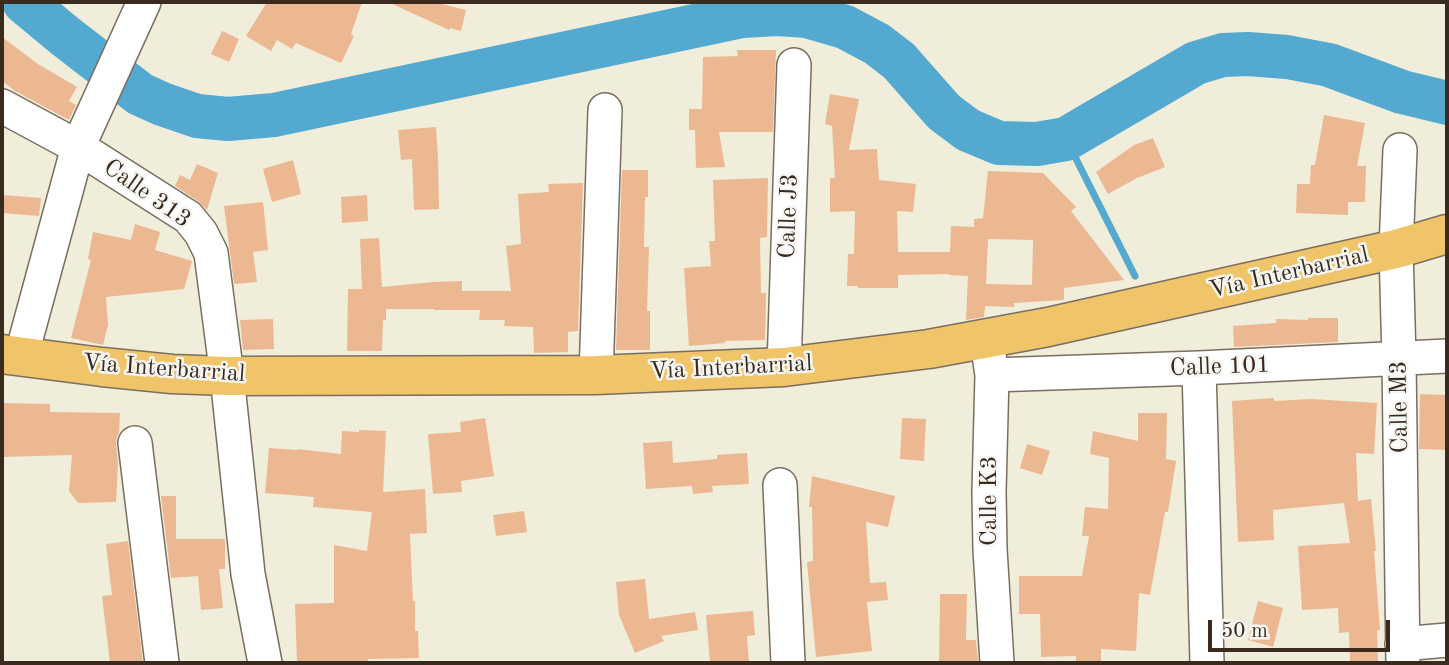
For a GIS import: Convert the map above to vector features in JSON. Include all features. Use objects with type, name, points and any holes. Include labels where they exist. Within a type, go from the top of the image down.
[{"type":"main road","name":"Vía Interbarrial","points":[[11,355],[172,374],[227,376],[596,374],[784,367],[929,349],[990,357],[1048,327],[1396,249],[1447,234]]},
{"type":"street","points":[[11,355],[78,147],[144,2]]},
{"type":"street","name":"Calle J3","points":[[784,367],[794,65]]},
{"type":"street","name":"Calle 313","points":[[2,106],[78,147],[188,217],[201,233],[211,253],[248,573],[265,663]]},
{"type":"street","points":[[596,374],[605,110]]},
{"type":"street","name":"Calle M3","points":[[1399,150],[1396,249],[1403,654]]},
{"type":"street","name":"Calle 101","points":[[990,357],[1199,368],[1447,356]]},
{"type":"street","name":"Calle K3","points":[[990,357],[989,503],[997,663]]},
{"type":"street","points":[[1199,368],[1207,663]]},
{"type":"street","points":[[135,443],[162,663]]},
{"type":"street","points":[[780,485],[788,663]]},
{"type":"street","points":[[1403,654],[1447,639]]},
{"type":"building","points":[[267,2],[362,2],[351,34],[354,36],[341,63],[296,43],[292,49],[277,40],[271,51],[246,36]]},
{"type":"building","points":[[388,2],[434,2],[466,10],[461,31],[449,30]]},
{"type":"building","points":[[222,31],[239,39],[229,62],[211,54]]},
{"type":"building","points":[[2,37],[38,64],[77,87],[69,101],[76,105],[69,120],[15,91],[2,81]]},
{"type":"building","points":[[737,50],[776,50],[773,132],[719,132],[725,167],[696,168],[695,130],[689,130],[689,109],[702,109],[703,57],[738,56]]},
{"type":"building","points":[[830,94],[859,99],[849,150],[877,149],[879,180],[916,184],[913,212],[897,211],[898,252],[950,252],[951,226],[974,227],[974,219],[983,218],[988,171],[1043,173],[1076,207],[1071,211],[1124,280],[1064,288],[1064,300],[1014,303],[1014,307],[985,306],[984,317],[966,320],[968,276],[898,275],[898,288],[847,286],[848,254],[854,254],[855,211],[830,212],[830,178],[835,178],[832,126],[825,124]],"holes":[[[988,239],[1033,240],[1032,285],[986,284]]]},
{"type":"building","points":[[1324,115],[1365,123],[1357,166],[1366,166],[1365,202],[1348,202],[1348,215],[1296,213],[1297,184],[1310,184],[1311,165],[1315,165]]},
{"type":"building","points":[[436,127],[439,209],[414,210],[412,159],[401,160],[398,130]]},
{"type":"building","points":[[1153,138],[1165,167],[1108,194],[1096,172],[1134,145]]},
{"type":"building","points":[[293,160],[301,194],[272,202],[263,169]]},
{"type":"building","points":[[197,164],[218,173],[207,210],[175,186],[180,175],[190,180]]},
{"type":"building","points":[[622,170],[648,170],[644,247],[649,247],[647,311],[650,311],[650,350],[616,350]]},
{"type":"building","points":[[768,178],[767,237],[760,238],[761,293],[766,293],[765,340],[725,341],[689,346],[684,268],[711,266],[709,241],[715,241],[713,180]]},
{"type":"building","points":[[583,183],[578,331],[568,332],[568,352],[534,353],[533,327],[504,326],[505,320],[479,320],[480,310],[434,309],[386,309],[382,351],[347,351],[348,289],[362,289],[360,239],[379,238],[382,287],[462,281],[462,291],[511,291],[506,246],[521,244],[518,194],[549,192],[548,184]]},
{"type":"building","points":[[2,195],[41,198],[39,216],[2,213]]},
{"type":"building","points":[[367,195],[368,221],[342,223],[341,197]]},
{"type":"building","points":[[263,202],[268,250],[253,252],[257,282],[234,284],[224,206]]},
{"type":"building","points":[[135,224],[160,232],[155,250],[192,261],[184,289],[106,297],[108,325],[103,345],[71,338],[91,260],[88,259],[93,232],[131,240]]},
{"type":"building","points":[[1338,318],[1338,342],[1234,347],[1233,326],[1276,323],[1276,319]]},
{"type":"building","points":[[273,319],[274,349],[243,350],[240,320]]},
{"type":"building","points":[[1420,394],[1447,395],[1447,450],[1419,449]]},
{"type":"building","points":[[1274,398],[1274,401],[1311,399],[1377,403],[1374,454],[1356,453],[1358,501],[1371,499],[1380,630],[1377,630],[1378,663],[1350,663],[1349,632],[1339,633],[1338,608],[1302,610],[1298,546],[1350,543],[1344,503],[1273,510],[1274,540],[1238,542],[1232,401]]},
{"type":"building","points":[[2,403],[50,404],[50,412],[120,413],[116,445],[116,502],[78,503],[69,491],[72,455],[2,457]]},
{"type":"building","points":[[1138,413],[1167,413],[1166,459],[1176,461],[1150,595],[1139,593],[1136,651],[1101,649],[1101,661],[1076,661],[1076,656],[1041,657],[1040,614],[1019,614],[1019,576],[1082,576],[1089,536],[1082,536],[1085,507],[1108,509],[1109,458],[1090,454],[1093,431],[1138,441]]},
{"type":"building","points":[[485,418],[494,476],[461,481],[462,492],[433,494],[428,434],[461,432],[460,422]]},
{"type":"building","points":[[902,418],[926,419],[924,461],[900,459]]},
{"type":"building","points":[[342,431],[386,431],[383,492],[425,489],[427,533],[410,534],[419,658],[368,659],[368,663],[297,663],[295,604],[334,603],[334,545],[367,551],[372,512],[313,507],[314,497],[265,493],[269,448],[341,454]]},
{"type":"building","points":[[672,441],[673,463],[747,453],[749,484],[712,486],[713,492],[693,494],[692,486],[646,489],[643,443]]},
{"type":"building","points":[[1027,444],[1050,451],[1042,475],[1020,468]]},
{"type":"building","points":[[812,476],[895,496],[888,527],[866,522],[870,583],[886,582],[888,600],[867,602],[872,651],[816,657],[807,562],[813,561],[812,507],[809,507]]},
{"type":"building","points":[[161,496],[176,496],[176,539],[225,539],[225,569],[219,569],[223,608],[201,610],[198,576],[171,578]]},
{"type":"building","points":[[524,511],[527,532],[496,536],[493,515]]},
{"type":"building","points":[[128,541],[143,663],[110,663],[102,596],[112,595],[106,544]]},
{"type":"building","points":[[645,579],[649,619],[695,612],[698,630],[661,636],[664,641],[635,653],[619,615],[616,582]]},
{"type":"building","points":[[940,594],[967,594],[966,640],[976,640],[978,663],[939,663]]},
{"type":"building","points":[[1258,601],[1283,608],[1273,647],[1248,640]]},
{"type":"building","points":[[753,611],[755,635],[747,636],[749,663],[710,663],[706,615]]},
{"type":"waterway","points":[[24,2],[140,94],[197,116],[228,119],[274,115],[742,16],[778,14],[807,16],[845,27],[877,44],[899,61],[944,112],[968,130],[999,143],[1037,144],[1066,139],[1196,63],[1223,55],[1287,57],[1329,65],[1402,92],[1447,103]]},
{"type":"waterway","points":[[1066,139],[1135,276]]}]
